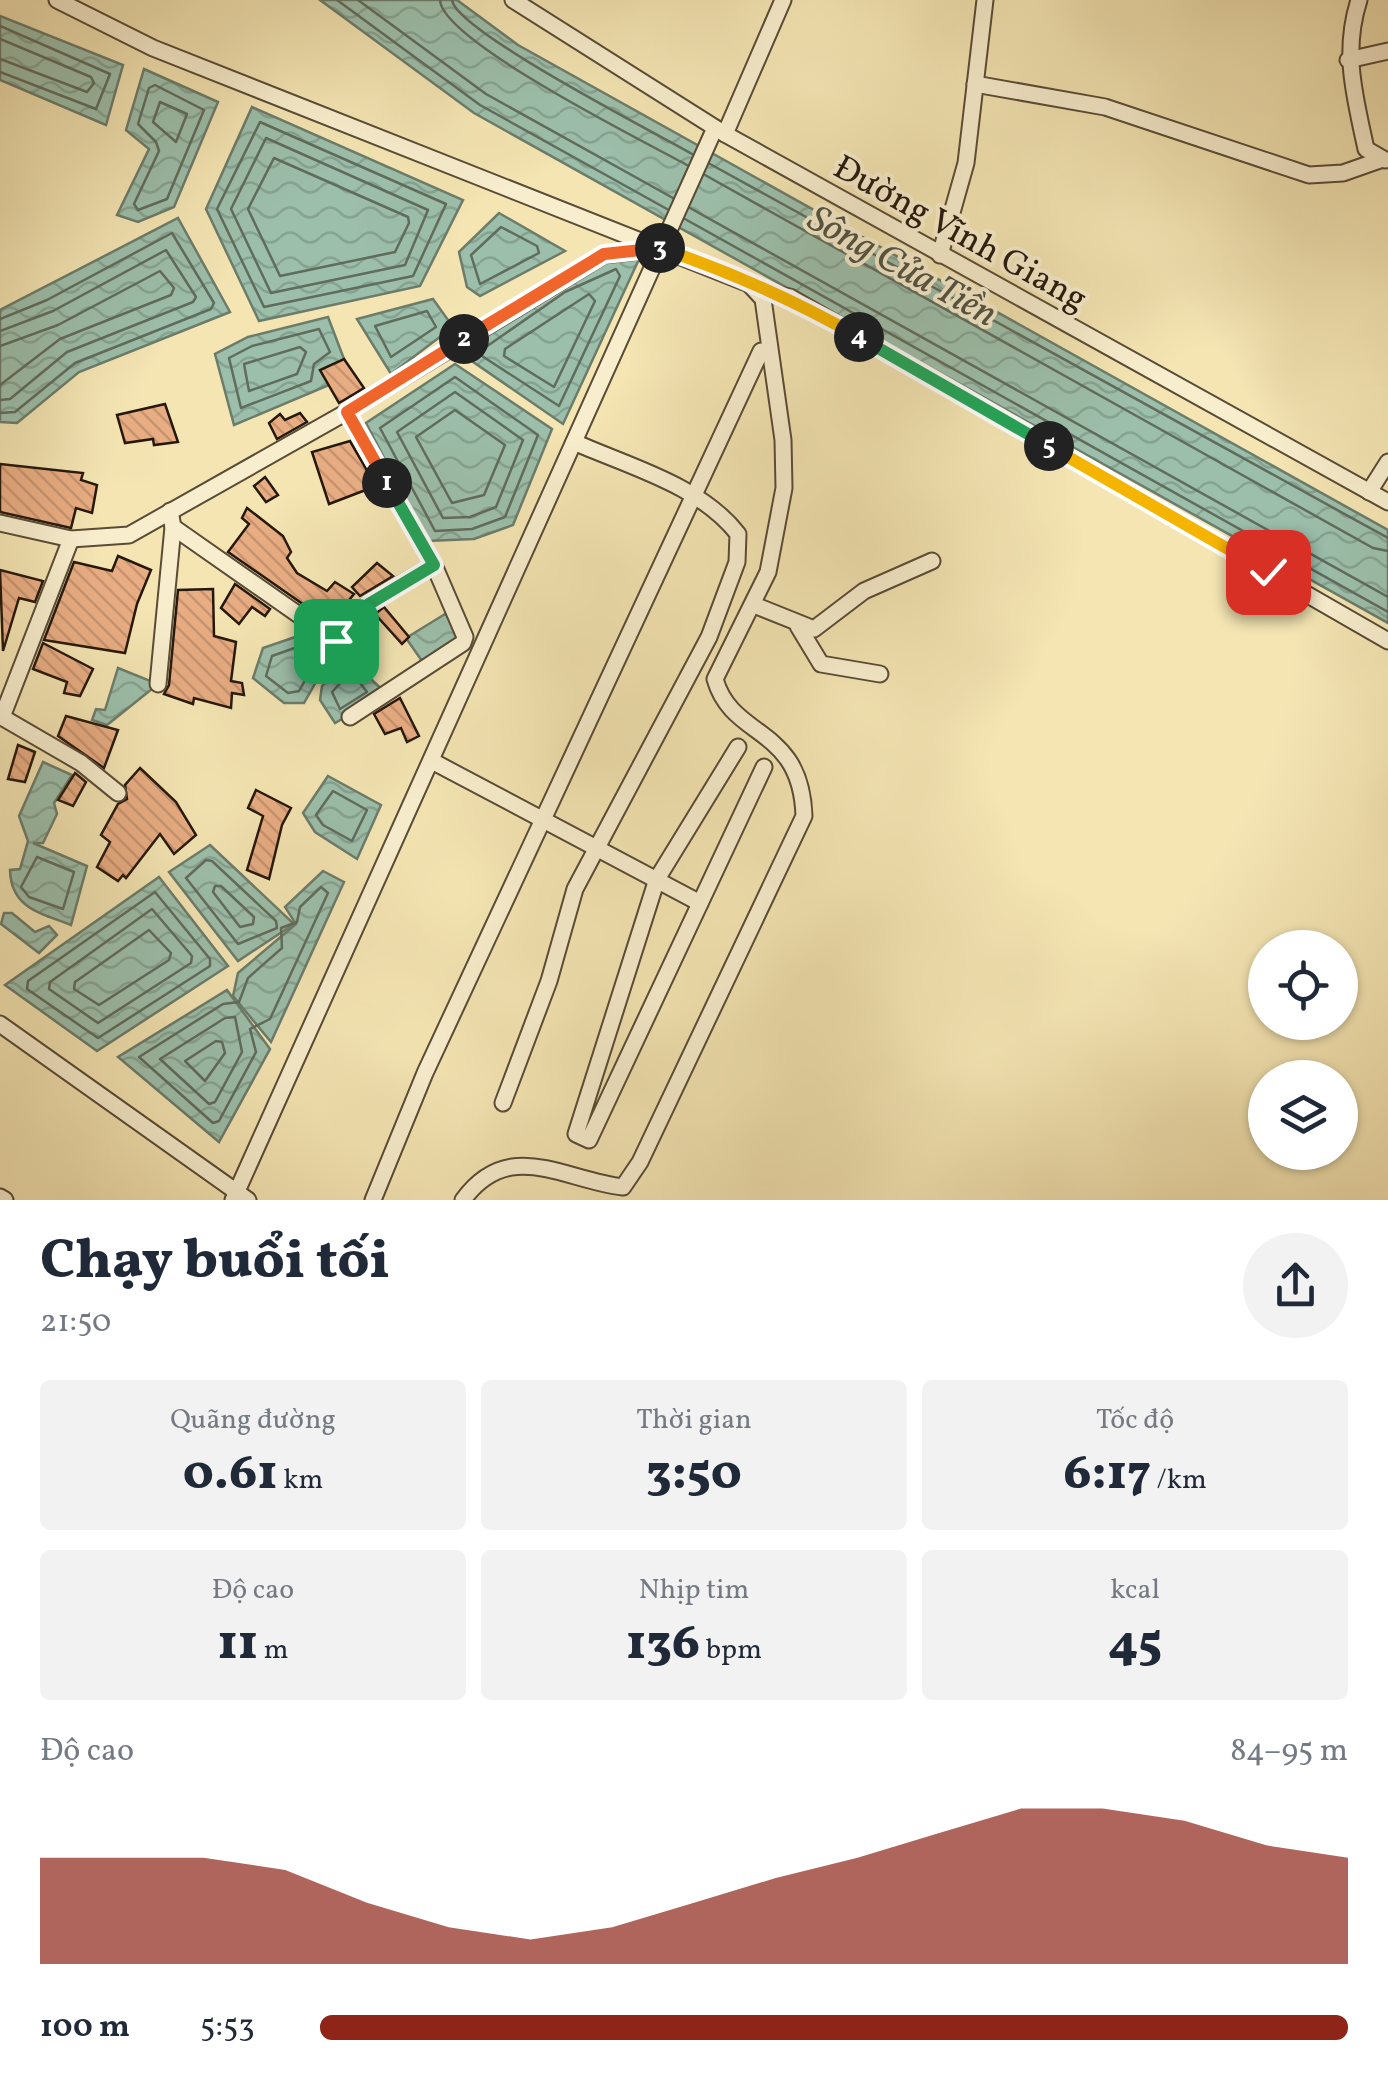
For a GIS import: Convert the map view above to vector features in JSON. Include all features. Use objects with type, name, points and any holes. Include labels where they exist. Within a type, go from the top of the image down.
[{"type":"street","points":[[57,0],[152,48],[664,241],[757,290],[790,297],[1388,641]]},
{"type":"street","name":"Đường Vĩnh Giang","points":[[513,0],[720,131],[1388,502]]},
{"type":"street","points":[[0,1024],[240,1198],[706,147],[720,131],[783,0]]},
{"type":"street","points":[[940,255],[966,163],[985,0]]},
{"type":"street","points":[[1359,0],[1349,34],[1348,60],[1366,150],[1384,160]]},
{"type":"street","points":[[1348,60],[1388,51]]},
{"type":"street","points":[[975,84],[1104,106],[1309,175],[1342,173],[1384,160]]},
{"type":"street","points":[[0,523],[71,539],[129,535],[172,519],[604,254],[664,241]]},
{"type":"street","points":[[463,1200],[478,1179],[503,1169],[554,1168],[623,1187],[640,1162],[804,816],[803,787],[785,751],[720,699],[715,679],[754,605],[776,548],[784,464],[765,307],[757,290]]},
{"type":"street","points":[[372,1200],[425,1072],[761,350]]},
{"type":"street","points":[[347,412],[434,565],[465,640],[350,717]]},
{"type":"street","points":[[504,1104],[549,980],[575,889],[710,637],[737,562],[738,534],[722,514],[695,496],[574,442]]},
{"type":"street","points":[[1369,492],[1388,462]]},
{"type":"street","points":[[172,519],[336,641],[369,604],[434,565]]},
{"type":"street","points":[[158,684],[172,519]]},
{"type":"street","points":[[71,539],[1,717],[80,763],[118,794]]},
{"type":"street","points":[[754,605],[798,626],[818,628],[864,592],[932,561]]},
{"type":"street","points":[[798,626],[821,664],[880,674]]},
{"type":"street","points":[[738,747],[657,879],[576,1134],[589,1140],[764,768]]},
{"type":"street","points":[[432,761],[544,816],[700,903]]},
{"type":"water","name":"Sông Cửa Tiền","points":[[320,0],[457,0],[518,45],[1388,530],[1388,623],[474,113]]},
{"type":"water","points":[[0,16],[123,65],[106,125],[0,80]]},
{"type":"water","points":[[144,69],[218,102],[174,207],[138,222],[117,215],[149,149],[126,130]]},
{"type":"water","points":[[252,107],[463,200],[420,286],[259,321],[206,209]]},
{"type":"water","points":[[499,213],[565,251],[480,296],[467,287],[459,252]]},
{"type":"water","points":[[178,218],[230,312],[79,372],[17,423],[0,422],[0,310]]},
{"type":"water","points":[[640,257],[563,424],[466,357],[472,344],[606,260]]},
{"type":"water","points":[[433,299],[453,327],[391,374],[357,319]]},
{"type":"water","points":[[328,317],[344,359],[329,385],[234,425],[215,354],[248,337]]},
{"type":"water","points":[[455,364],[552,429],[513,525],[474,539],[427,541],[366,423]]},
{"type":"water","points":[[445,614],[456,626],[456,639],[424,664],[406,638]]},
{"type":"water","points":[[307,633],[333,652],[304,703],[284,703],[253,678],[263,648]]},
{"type":"water","points":[[341,666],[360,669],[386,693],[335,723],[320,700],[322,686]]},
{"type":"water","points":[[118,668],[158,684],[107,725],[92,720],[96,709],[105,710]]},
{"type":"water","points":[[43,762],[72,775],[54,803],[57,814],[43,843],[33,843],[87,866],[71,925],[29,907],[12,883],[10,870],[20,869],[28,841],[19,816]]},
{"type":"water","points":[[328,776],[381,805],[357,859],[315,832],[303,813]]},
{"type":"water","points":[[210,845],[294,924],[238,961],[169,872]]},
{"type":"water","points":[[323,871],[344,882],[271,1042],[233,996],[238,973],[296,924],[285,907]]},
{"type":"water","points":[[159,877],[228,966],[97,1051],[5,985]]},
{"type":"water","points":[[4,913],[12,913],[35,932],[49,926],[57,935],[39,953],[1,924]]},
{"type":"water","points":[[227,990],[270,1049],[219,1142],[118,1057]]},
{"type":"building","points":[[344,359],[364,388],[339,403],[320,370]]},
{"type":"building","points":[[165,404],[178,442],[154,445],[153,439],[125,443],[117,415]]},
{"type":"building","points":[[300,413],[307,422],[277,439],[269,423],[280,414],[285,420]]},
{"type":"building","points":[[350,441],[376,486],[329,504],[312,452]]},
{"type":"building","points":[[0,464],[83,473],[81,480],[97,485],[92,513],[76,508],[71,528],[0,512]]},
{"type":"building","points":[[265,477],[278,495],[266,502],[254,486]]},
{"type":"building","points":[[247,508],[283,536],[291,552],[287,558],[297,573],[327,591],[335,582],[354,594],[330,623],[228,552],[249,524],[242,518]]},
{"type":"building","points":[[118,556],[151,570],[137,604],[125,653],[44,640],[74,562],[112,571]]},
{"type":"building","points":[[377,563],[393,576],[360,596],[352,587]]},
{"type":"building","points":[[0,570],[43,581],[35,602],[19,598],[3,651]]},
{"type":"building","points":[[235,584],[270,609],[265,616],[252,607],[239,624],[221,608]]},
{"type":"building","points":[[213,589],[214,636],[236,642],[231,681],[242,683],[244,695],[232,693],[231,708],[194,698],[193,704],[164,694],[169,685],[178,590]]},
{"type":"building","points":[[384,607],[409,637],[402,644],[375,614]]},
{"type":"building","points":[[43,643],[93,669],[80,696],[64,693],[67,682],[33,669]]},
{"type":"building","points":[[400,698],[419,736],[407,742],[401,728],[385,734],[374,714]]},
{"type":"building","points":[[66,716],[118,730],[104,768],[58,736]]},
{"type":"building","points":[[18,745],[35,752],[25,782],[8,779]]},
{"type":"building","points":[[140,768],[176,802],[196,835],[174,854],[160,834],[126,878],[123,875],[118,881],[97,867],[110,842],[101,835],[118,804],[127,799],[125,785]]},
{"type":"building","points":[[75,773],[86,782],[73,806],[58,800]]},
{"type":"building","points":[[256,790],[291,808],[282,825],[269,879],[247,870],[263,816],[248,808]]},
{"type":"route","points":[[336,641],[369,604],[434,565],[347,412],[604,254],[661,248],[757,290],[790,297],[1268,572]]}]
